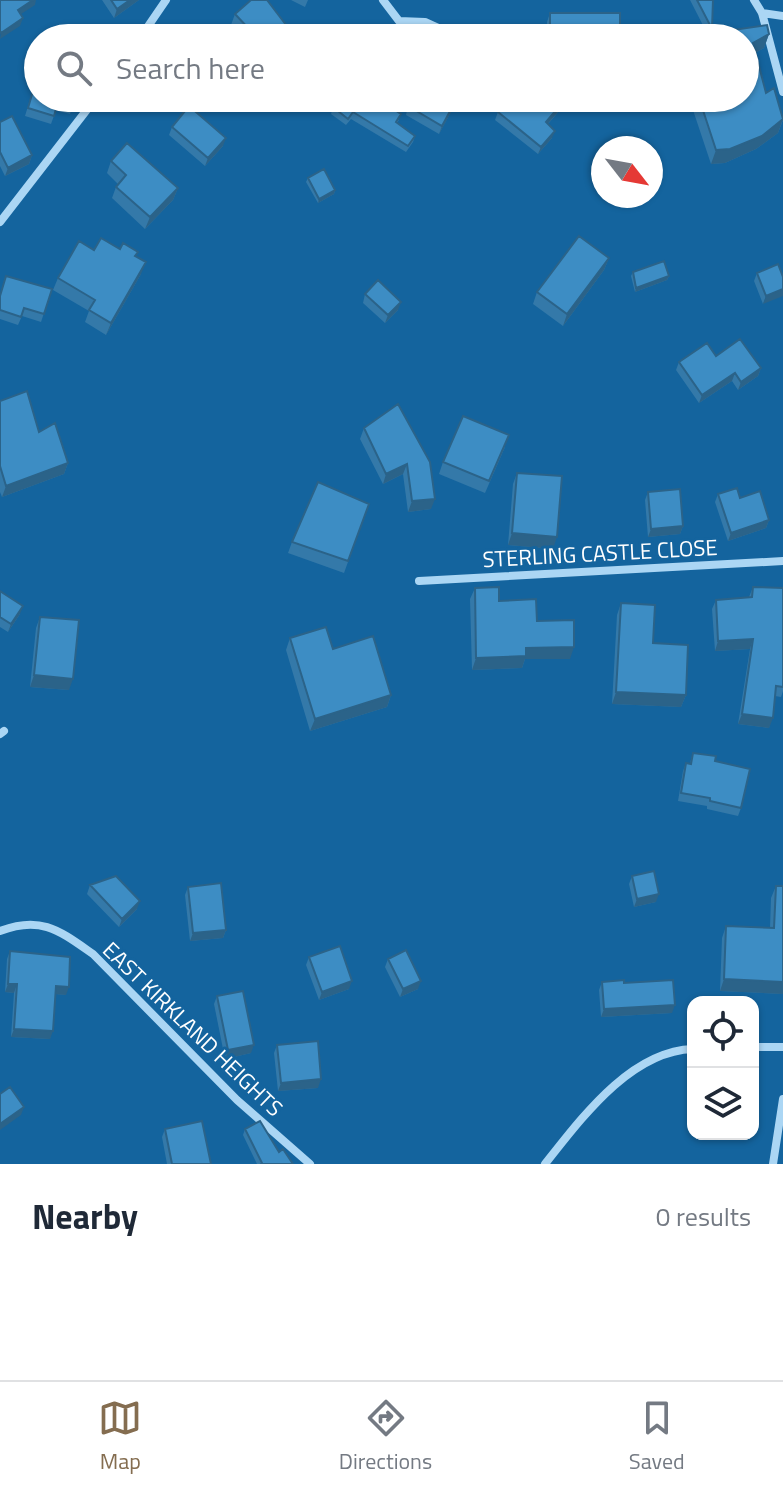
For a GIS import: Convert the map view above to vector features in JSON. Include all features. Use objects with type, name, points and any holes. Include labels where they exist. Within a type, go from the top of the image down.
[{"type":"street","points":[[150,24],[166,0]]},
{"type":"street","points":[[383,0],[399,21],[429,24]]},
{"type":"street","points":[[754,0],[762,13],[783,92]]},
{"type":"street","points":[[762,13],[783,16]]},
{"type":"street","points":[[0,222],[85,112]]},
{"type":"street","name":"STERLING CASTLE CLOSE","points":[[419,581],[783,561]]},
{"type":"street","name":"EAST KIRKLAND HEIGHTS","points":[[0,931],[12,926],[38,923],[66,935],[93,954],[237,1100],[310,1164]]},
{"type":"street","points":[[759,1047],[783,1047]]},
{"type":"street","points":[[545,1164],[586,1113],[631,1071],[687,1049]]},
{"type":"street","points":[[773,1164],[783,1099]]},
{"type":"building","points":[[0,0],[33,0],[18,10],[23,18],[1,33],[0,31]]},
{"type":"building","points":[[111,0],[130,0],[117,9]]},
{"type":"building","points":[[251,0],[267,0],[285,24],[244,24],[235,14]]},
{"type":"building","points":[[697,0],[713,0],[712,24]]},
{"type":"building","points":[[550,13],[620,13],[620,24],[550,24]]},
{"type":"building","points":[[767,25],[769,34],[759,40],[759,26]]},
{"type":"building","points":[[759,66],[766,93],[774,88],[783,119],[762,136],[730,149],[716,150],[704,112],[759,112]]},
{"type":"building","points":[[184,112],[196,112],[226,138],[208,158],[172,127]]},
{"type":"building","points":[[339,112],[353,112],[348,119]]},
{"type":"building","points":[[353,112],[398,112],[401,114],[396,122],[415,136],[408,146]]},
{"type":"building","points":[[418,112],[450,112],[442,126]]},
{"type":"building","points":[[498,112],[554,112],[546,122],[555,131],[541,147]]},
{"type":"building","points":[[12,116],[32,155],[8,168],[0,152],[0,122]]},
{"type":"building","points":[[127,143],[178,188],[150,217],[116,187],[126,175],[111,161]]},
{"type":"building","points":[[324,169],[335,190],[319,199],[308,178]]},
{"type":"building","points":[[579,236],[609,258],[567,314],[537,292]]},
{"type":"building","points":[[101,238],[120,249],[123,243],[138,252],[135,256],[146,262],[111,323],[89,310],[95,300],[58,278],[79,241],[94,250]]},
{"type":"building","points":[[664,261],[669,276],[636,288],[633,272]]},
{"type":"building","points":[[778,264],[783,289],[766,296],[757,273]]},
{"type":"building","points":[[6,276],[52,289],[44,314],[24,308],[21,317],[0,310],[0,296]]},
{"type":"building","points":[[378,280],[401,302],[388,315],[365,294]]},
{"type":"building","points":[[740,339],[761,368],[741,382],[735,373],[702,395],[679,362],[707,343],[716,356]]},
{"type":"building","points":[[27,391],[39,432],[55,423],[68,463],[6,486],[0,466],[0,401]]},
{"type":"building","points":[[398,404],[430,462],[435,499],[412,501],[407,464],[386,474],[364,428]]},
{"type":"building","points":[[463,416],[509,435],[489,481],[443,462]]},
{"type":"building","points":[[517,473],[562,476],[557,537],[512,533]]},
{"type":"building","points":[[318,482],[369,504],[348,561],[292,542]]},
{"type":"building","points":[[737,488],[740,498],[760,491],[769,520],[731,533],[718,494]]},
{"type":"building","points":[[680,489],[683,526],[651,529],[648,492]]},
{"type":"building","points":[[499,587],[499,601],[536,599],[537,621],[574,620],[574,647],[526,648],[526,656],[476,658],[475,588]]},
{"type":"building","points":[[753,587],[783,588],[783,687],[776,686],[773,718],[742,714],[753,639],[718,641],[716,600],[752,597]]},
{"type":"building","points":[[0,591],[23,606],[11,624],[0,617]]},
{"type":"building","points":[[621,603],[655,605],[653,643],[688,645],[686,695],[616,692]]},
{"type":"building","points":[[40,617],[79,620],[73,679],[34,675]]},
{"type":"building","points":[[326,627],[333,649],[373,636],[391,695],[315,719],[290,638]]},
{"type":"building","points":[[693,753],[716,756],[715,761],[750,769],[741,808],[681,793],[686,763],[691,764]]},
{"type":"building","points":[[654,871],[659,894],[637,899],[632,876]]},
{"type":"building","points":[[116,876],[140,901],[122,919],[90,885]]},
{"type":"building","points":[[221,883],[226,930],[193,933],[188,887]]},
{"type":"building","points":[[776,886],[783,886],[783,982],[724,979],[726,926],[774,928]]},
{"type":"building","points":[[340,946],[352,981],[322,992],[309,957]]},
{"type":"building","points":[[406,950],[421,981],[403,989],[388,959]]},
{"type":"building","points":[[10,951],[70,957],[69,987],[56,986],[53,1031],[14,1029],[17,984],[8,984]]},
{"type":"building","points":[[624,980],[624,983],[673,980],[675,1005],[604,1009],[602,982]]},
{"type":"building","points":[[243,991],[254,1045],[228,1050],[217,996]]},
{"type":"building","points":[[318,1041],[321,1079],[281,1083],[277,1045]]},
{"type":"building","points":[[10,1087],[24,1107],[0,1124],[0,1094]]},
{"type":"building","points":[[202,1121],[211,1164],[172,1164],[165,1129]]},
{"type":"building","points":[[260,1121],[279,1152],[283,1149],[293,1164],[261,1164],[245,1129]]}]
